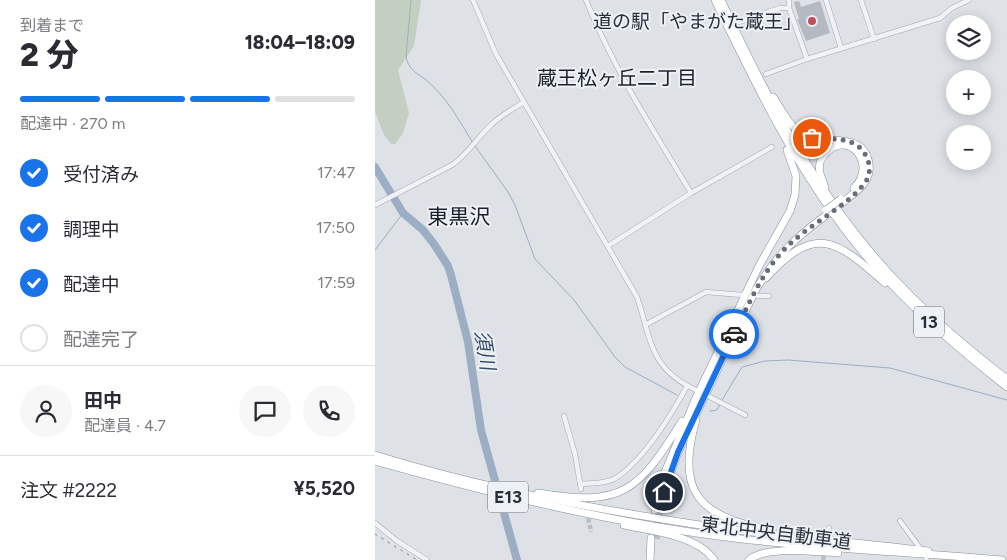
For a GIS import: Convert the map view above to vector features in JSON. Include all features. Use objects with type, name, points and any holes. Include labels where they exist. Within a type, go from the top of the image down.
[{"type":"highway","name":"13","points":[[715,0],[755,85],[797,160],[836,217],[870,261],[925,318],[1007,388]]},
{"type":"highway","name":"13","points":[[721,0],[784,126],[827,193],[866,246],[906,292],[938,323],[1007,379]]},
{"type":"highway","points":[[745,295],[763,269],[786,242],[864,184],[868,178],[869,164],[865,153],[852,142],[812,138],[803,135],[789,122],[748,56]]},
{"type":"highway","points":[[657,510],[698,401],[745,295],[790,211],[795,195],[796,176],[792,162],[760,100],[755,85]]},
{"type":"highway","points":[[827,193],[820,174],[820,162],[823,155],[838,145],[855,149],[861,156],[864,167],[863,175],[842,201]]},
{"type":"highway","points":[[563,506],[609,496],[624,490],[639,480],[651,467],[698,401],[770,266],[795,238],[828,211]]},
{"type":"highway","points":[[756,294],[777,266],[793,253],[806,246],[829,243],[851,253],[925,318]]},
{"type":"highway","points":[[698,401],[688,461],[693,486],[701,499],[712,510],[731,521],[746,525],[783,532],[858,540],[895,547]]},
{"type":"highway","name":"東北中央自動車道","points":[[375,455],[526,501],[714,527],[975,558]]},
{"type":"highway","name":"東北中央自動車道","points":[[375,462],[453,480],[476,482],[563,506],[733,538],[1002,560]]},
{"type":"highway","points":[[563,506],[641,529],[688,540],[699,544],[710,553],[714,560]]},
{"type":"highway","points":[[652,560],[653,538]]},
{"type":"highway","points":[[749,560],[768,553],[781,551],[923,555]]},
{"type":"street","points":[[473,0],[496,54],[637,297],[648,338],[662,366],[673,377],[696,390]]},
{"type":"street","points":[[586,0],[603,39],[633,96],[691,192]]},
{"type":"street","points":[[789,0],[789,8],[807,59]]},
{"type":"street","points":[[826,0],[841,48]]},
{"type":"street","points":[[861,0],[874,39]]},
{"type":"street","points":[[766,74],[841,48],[940,18],[953,8],[969,0]]},
{"type":"street","points":[[733,24],[780,8],[789,8]]},
{"type":"street","points":[[375,205],[452,165],[472,148],[489,127],[503,115],[524,102]]},
{"type":"street","points":[[608,246],[691,192],[771,147]]},
{"type":"street","points":[[645,325],[706,292],[745,295]]},
{"type":"street","points":[[756,294],[769,296]]},
{"type":"street","points":[[564,416],[575,454],[581,487],[605,482],[635,463],[687,386]]},
{"type":"street","points":[[709,396],[745,415]]},
{"type":"street","points":[[901,521],[923,555]]},
{"type":"street","points":[[375,523],[397,541],[427,560]]},
{"type":"street","points":[[827,534],[829,528]]},
{"type":"green space","points":[[375,0],[421,0],[414,46],[398,70],[409,113],[403,133],[395,144],[391,144],[384,135],[375,112]]},
{"type":"building","name":"道の駅「やまがた蔵王」","points":[[799,1],[801,7],[820,1],[830,33],[806,41],[797,19],[799,19],[794,2]]},
{"type":"waterway","points":[[411,0],[406,56],[408,64],[433,86],[446,101],[473,143]]},
{"type":"waterway","points":[[475,146],[508,192],[515,205],[535,259],[574,300],[615,357],[625,367],[677,395]]},
{"type":"waterway","name":"須川","points":[[375,167],[403,213],[423,230],[448,266],[468,342],[481,430],[517,560]]},
{"type":"waterway","points":[[375,250],[403,213]]},
{"type":"waterway","points":[[722,400],[742,367],[765,361],[788,360],[890,368],[1007,400]]},
{"type":"waterway","points":[[710,411],[717,410],[720,404]]},
{"type":"tunnel","points":[[656,539],[660,510]]},
{"type":"tunnel","points":[[587,512],[591,532]]},
{"type":"tunnel","points":[[823,560],[825,550]]},
{"type":"railway","points":[[375,534],[417,560]]},
{"type":"way so far","points":[[734,334],[755,291],[781,252],[795,238],[853,194],[868,178],[869,164],[865,153],[860,147],[852,142],[812,138]]},
{"type":"place","name":"道の駅「やまがた蔵王」","points":[[812,21]]},
{"type":"district","name":"蔵王松ヶ丘二丁目","points":[[617,78]]},
{"type":"district","name":"東黒沢","points":[[459,216]]},
{"type":"route","points":[[664,492],[687,430],[734,334]]}]
